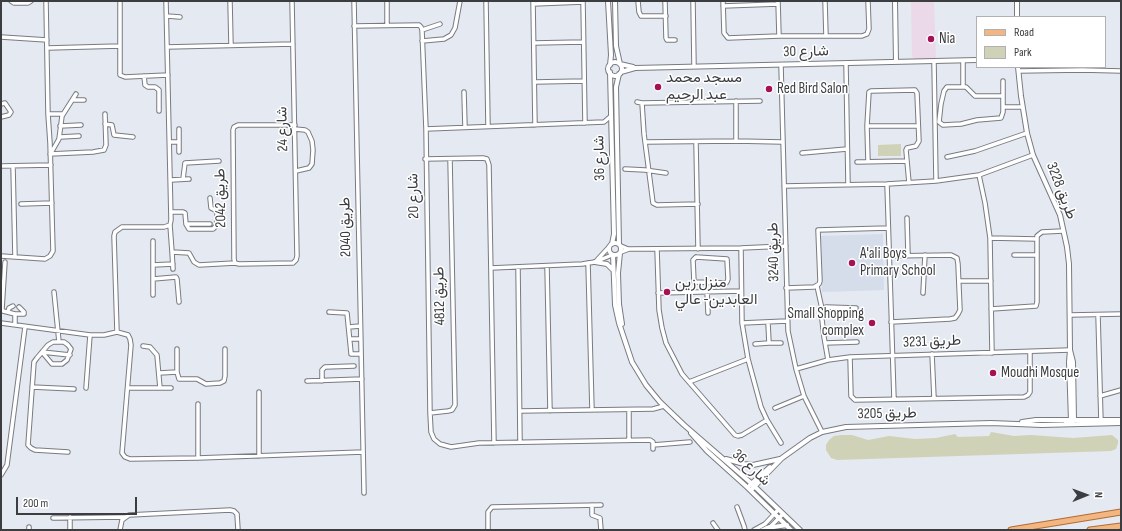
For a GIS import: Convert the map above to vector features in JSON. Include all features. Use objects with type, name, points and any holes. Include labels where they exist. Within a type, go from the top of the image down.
[{"type":"main road","points":[[1011,530],[1121,512]]},
{"type":"main road","points":[[1090,530],[1120,525]]},
{"type":"street","points":[[12,1],[14,3],[28,3],[31,1]]},
{"type":"street","points":[[1,256],[45,259],[51,255],[53,251],[46,1]]},
{"type":"street","points":[[120,1],[120,75],[125,77],[168,75]]},
{"type":"street","points":[[153,265],[173,267],[170,225],[170,142],[166,1]]},
{"type":"street","points":[[230,1],[231,45]]},
{"type":"street","name":"شارع 24","points":[[235,263],[293,263],[297,256],[292,1]]},
{"type":"street","name":"طريق 2040","points":[[354,1],[364,493]]},
{"type":"street","points":[[386,1],[387,25]]},
{"type":"street","points":[[422,41],[444,39],[451,35],[455,28],[460,1]]},
{"type":"street","points":[[486,1],[488,126]]},
{"type":"street","points":[[608,1],[611,58],[608,68],[610,72],[615,75],[620,73],[622,68],[616,46],[615,1]]},
{"type":"street","points":[[638,1],[641,16],[666,16]]},
{"type":"street","points":[[665,1],[666,39],[675,40]]},
{"type":"street","points":[[693,1],[694,66]]},
{"type":"street","points":[[723,1],[724,33],[728,38],[779,36],[862,36],[867,34],[869,30],[868,1]]},
{"type":"street","points":[[825,1],[826,36]]},
{"type":"street","points":[[895,1],[896,62]]},
{"type":"street","points":[[1017,1],[1017,16]]},
{"type":"street","points":[[535,125],[533,2],[583,2],[585,123]]},
{"type":"street","points":[[723,6],[778,3],[779,36]]},
{"type":"street","points":[[167,16],[180,16]]},
{"type":"street","points":[[354,26],[419,25],[422,30],[440,24]]},
{"type":"street","name":"شارع 20","points":[[422,30],[426,128],[425,159],[431,432],[437,442],[447,447],[479,443],[494,443]]},
{"type":"street","points":[[1,37],[48,40]]},
{"type":"street","points":[[534,43],[583,42]]},
{"type":"street","points":[[167,47],[293,44]]},
{"type":"street","points":[[48,48],[120,46]]},
{"type":"street","name":"شارع 30","points":[[620,73],[635,68],[976,60]]},
{"type":"street","points":[[963,61],[963,86]]},
{"type":"street","points":[[610,65],[614,62],[620,64]]},
{"type":"street","points":[[934,62],[936,181]]},
{"type":"street","name":"شارع 30","points":[[620,64],[635,68]]},
{"type":"street","points":[[846,64],[848,184]]},
{"type":"street","name":"طريق 3240","points":[[781,65],[787,321],[796,369],[804,396],[822,432]]},
{"type":"street","points":[[1018,69],[1121,71]]},
{"type":"street","name":"طريق 3228","points":[[1018,69],[1027,133],[1033,155],[1060,215],[1069,264],[1070,350],[1073,362],[1072,420]]},
{"type":"street","name":"شارع 36","points":[[610,72],[614,234],[610,245]]},
{"type":"street","name":"شارع 36","points":[[620,73],[616,89],[620,245]]},
{"type":"street","points":[[144,76],[145,85],[148,87],[158,88],[159,111]]},
{"type":"street","points":[[1002,80],[1003,96],[1003,116],[1000,118],[977,120],[962,124],[941,124],[939,121],[945,89],[949,87],[963,86],[968,88],[975,96],[1003,96]]},
{"type":"street","points":[[535,82],[584,81]]},
{"type":"street","points":[[868,162],[867,126],[869,92],[912,89],[916,91],[918,143],[916,146],[906,149],[909,183]]},
{"type":"street","points":[[464,92],[465,127]]},
{"type":"street","points":[[50,154],[60,137],[60,126],[64,114],[76,94]]},
{"type":"street","points":[[159,98],[168,98]]},
{"type":"street","points":[[73,100],[84,100]]},
{"type":"street","points":[[736,100],[736,141]]},
{"type":"street","points":[[637,102],[760,100]]},
{"type":"street","points":[[1,104],[5,103],[11,112],[9,115],[1,117]]},
{"type":"street","points":[[642,103],[653,203],[657,205],[698,204]]},
{"type":"street","points":[[1003,107],[1022,106]]},
{"type":"street","points":[[48,114],[64,114]]},
{"type":"street","points":[[50,154],[104,150],[106,145],[105,114]]},
{"type":"street","points":[[426,128],[604,122],[611,116]]},
{"type":"street","points":[[604,122],[611,127]]},
{"type":"street","points":[[105,124],[112,125],[114,135],[133,137]]},
{"type":"street","points":[[60,126],[82,125]]},
{"type":"street","name":"طريق 2042","points":[[235,263],[234,127],[238,125],[295,127]]},
{"type":"street","points":[[867,126],[917,126]]},
{"type":"street","points":[[295,127],[308,132],[312,141],[313,150],[312,164],[309,168],[296,171]]},
{"type":"street","points":[[179,129],[179,152]]},
{"type":"street","points":[[947,157],[975,151],[1027,133]]},
{"type":"street","points":[[60,137],[79,136]]},
{"type":"street","points":[[170,142],[179,142]]},
{"type":"street","points":[[646,142],[782,142]]},
{"type":"street","points":[[696,142],[698,248]]},
{"type":"street","points":[[802,153],[847,149]]},
{"type":"street","points":[[784,186],[887,184],[936,181],[979,175],[1033,155]]},
{"type":"street","points":[[425,159],[450,160],[483,158],[487,159],[489,164],[494,443],[650,440],[652,441],[653,447],[690,442]]},
{"type":"street","name":"طريق 4812","points":[[430,413],[448,412],[452,410],[455,405],[450,160]]},
{"type":"street","points":[[183,179],[184,163],[219,161]]},
{"type":"street","points":[[857,162],[907,161]]},
{"type":"street","points":[[1,166],[50,165]]},
{"type":"street","points":[[13,166],[15,257]]},
{"type":"street","points":[[625,169],[666,173]]},
{"type":"street","points":[[979,175],[990,238],[992,352]]},
{"type":"street","points":[[170,180],[189,179]]},
{"type":"street","points":[[887,184],[894,399]]},
{"type":"street","points":[[171,212],[185,213],[187,227],[192,229],[209,230],[217,225],[217,211],[211,208],[210,198]]},
{"type":"street","points":[[21,204],[52,203]]},
{"type":"street","points":[[907,218],[908,256]]},
{"type":"street","points":[[186,224],[210,224]]},
{"type":"street","points":[[117,332],[115,232],[122,227],[167,227],[170,225]]},
{"type":"street","points":[[828,360],[821,313],[822,309],[817,286],[820,281],[818,230],[888,228]]},
{"type":"street","points":[[991,309],[1036,306],[1036,239],[1040,233],[1063,231]]},
{"type":"street","points":[[990,238],[1036,239]]},
{"type":"street","points":[[152,241],[153,295]]},
{"type":"street","points":[[595,262],[610,245],[616,243],[629,249],[786,246]]},
{"type":"street","points":[[610,245],[609,251],[612,255]]},
{"type":"street","points":[[620,245],[620,253]]},
{"type":"street","points":[[707,248],[708,258]]},
{"type":"street","points":[[740,248],[742,323],[748,359],[761,407],[781,443]]},
{"type":"street","points":[[491,268],[588,264],[612,255],[617,255],[629,249]]},
{"type":"street","points":[[657,249],[658,293],[662,328],[666,343],[676,364],[689,382],[735,435],[742,436],[767,420]]},
{"type":"street","points":[[172,252],[189,253],[194,262],[199,265],[235,263]]},
{"type":"street","name":"شارع 36","points":[[620,253],[618,273],[619,304],[626,344]]},
{"type":"street","name":"شارع 36","points":[[612,255],[614,305],[626,344],[640,376],[652,393],[664,406],[753,485],[781,516],[800,530]]},
{"type":"street","points":[[923,293],[925,255]]},
{"type":"street","points":[[1014,255],[1036,255]]},
{"type":"street","points":[[889,256],[955,256],[958,262],[960,310],[955,318],[950,319],[891,322]]},
{"type":"street","points":[[694,258],[708,258],[727,259],[728,280],[726,283],[694,282],[694,258]]},
{"type":"street","points":[[5,262],[2,306],[4,311],[15,314],[24,314],[19,307]]},
{"type":"street","points":[[595,262],[607,264],[613,270]]},
{"type":"street","points":[[588,264],[592,410]]},
{"type":"street","points":[[547,266],[550,411]]},
{"type":"street","points":[[518,267],[520,442]]},
{"type":"street","points":[[153,278],[176,278],[179,302]]},
{"type":"street","points":[[959,281],[991,281]]},
{"type":"street","points":[[786,288],[817,286]]},
{"type":"street","points":[[707,291],[708,313]]},
{"type":"street","points":[[658,293],[741,291]]},
{"type":"street","points":[[54,292],[59,342]]},
{"type":"street","points":[[8,312],[9,308],[13,306]]},
{"type":"street","points":[[822,309],[856,308]]},
{"type":"street","points":[[329,312],[347,313],[352,354],[361,354]]},
{"type":"street","points":[[15,314],[15,325]]},
{"type":"street","points":[[1070,315],[1121,314]]},
{"type":"street","points":[[1098,315],[1101,422]]},
{"type":"street","points":[[742,323],[787,321]]},
{"type":"street","points":[[1,323],[90,335],[104,335],[117,332],[128,335],[131,345],[122,453],[125,457],[130,459],[363,452]]},
{"type":"street","points":[[768,323],[769,343]]},
{"type":"street","points":[[349,327],[360,326]]},
{"type":"street","points":[[1,474],[7,465],[25,327]]},
{"type":"street","points":[[64,332],[64,342]]},
{"type":"street","points":[[86,388],[90,335]]},
{"type":"street","points":[[350,339],[361,339]]},
{"type":"street","points":[[42,352],[48,360],[56,365],[64,363],[70,355],[70,347],[64,342],[50,343],[42,352],[35,360],[33,364],[28,442],[29,447],[35,450],[68,452]]},
{"type":"street","points":[[755,344],[781,342]]},
{"type":"street","points":[[825,343],[857,342]]},
{"type":"street","points":[[143,346],[150,347],[157,355],[160,388]]},
{"type":"street","points":[[176,349],[177,372],[179,379],[197,379],[206,384],[220,383],[224,381],[224,349]]},
{"type":"street","name":"طريق 3231","points":[[796,369],[828,360],[850,357],[1070,350]]},
{"type":"street","points":[[42,352],[70,355]]},
{"type":"street","points":[[850,357],[852,399],[854,400],[1027,396],[1030,392],[1030,352]]},
{"type":"street","points":[[932,354],[934,398]]},
{"type":"street","points":[[689,382],[748,359]]},
{"type":"street","points":[[322,381],[322,370],[325,367],[354,366]]},
{"type":"street","points":[[159,373],[177,372]]},
{"type":"street","points":[[308,381],[362,380]]},
{"type":"street","points":[[32,387],[74,389]]},
{"type":"street","points":[[128,388],[171,388]]},
{"type":"street","points":[[1100,396],[1121,390]]},
{"type":"street","points":[[259,392],[259,456]]},
{"type":"street","points":[[775,408],[804,396]]},
{"type":"street","points":[[198,404],[198,458]]},
{"type":"street","points":[[520,411],[629,410],[653,409],[664,406]]},
{"type":"street","points":[[629,410],[629,440]]},
{"type":"street","name":"طريق 3205","points":[[1011,423],[1036,420],[1072,420],[1121,423]]},
{"type":"street","points":[[1058,425],[1072,420],[1077,425]]},
{"type":"street","name":"طريق 3205","points":[[749,489],[782,458],[810,438],[822,432],[846,427],[1011,423],[1077,425],[1121,420]]},
{"type":"street","name":"شارع 36","points":[[684,425],[704,448],[777,512]]},
{"type":"street","points":[[722,458],[753,465],[782,458]]},
{"type":"street","points":[[592,505],[592,515],[600,518],[601,530]]},
{"type":"street","points":[[488,530],[488,512],[492,507],[601,505]]},
{"type":"street","points":[[737,508],[745,530]]},
{"type":"street","points":[[53,518],[125,517],[133,515],[230,510],[237,514],[238,530]]},
{"type":"street","points":[[754,530],[765,524],[777,512]]},
{"type":"street","points":[[768,528],[781,516]]},
{"type":"street","name":"شارع 36","points":[[781,516],[791,530]]},
{"type":"street","points":[[120,530],[121,524],[125,517]]},
{"type":"street","points":[[70,518],[70,530]]},
{"type":"street","points":[[713,523],[718,530]]},
{"type":"street","points":[[762,530],[787,525]]},
{"type":"shaded area","points":[[911,1],[934,1],[936,59],[915,59],[912,56]]},
{"type":"shaded area","name":"A'ali Boys Primary School","points":[[883,234],[884,290],[822,292],[821,236]]},
{"type":"green space","points":[[901,144],[901,156],[878,156],[878,145]]},
{"type":"green space","points":[[991,432],[1014,436],[1031,435],[1073,438],[1112,435],[1118,440],[1118,443],[1116,449],[1111,451],[837,460],[831,458],[826,450],[826,445],[829,440],[834,436],[842,435],[852,435],[868,440],[889,436],[915,439],[936,438],[955,434],[958,437],[989,436]]},
{"type":"place","name":"Nia","points":[[931,39]]},
{"type":"place","name":"مسجد محمد عبد الرحيم","points":[[658,87]]},
{"type":"place","name":"Red Bird Salon","points":[[769,89]]},
{"type":"place","name":"A'ali Boys Primary School","points":[[852,263]]},
{"type":"place","name":"منزل زين العابدين- عالي","points":[[667,292]]},
{"type":"place","name":"Small Shopping complex","points":[[872,323]]},
{"type":"place","name":"Moudhi Mosque","points":[[993,373]]}]
